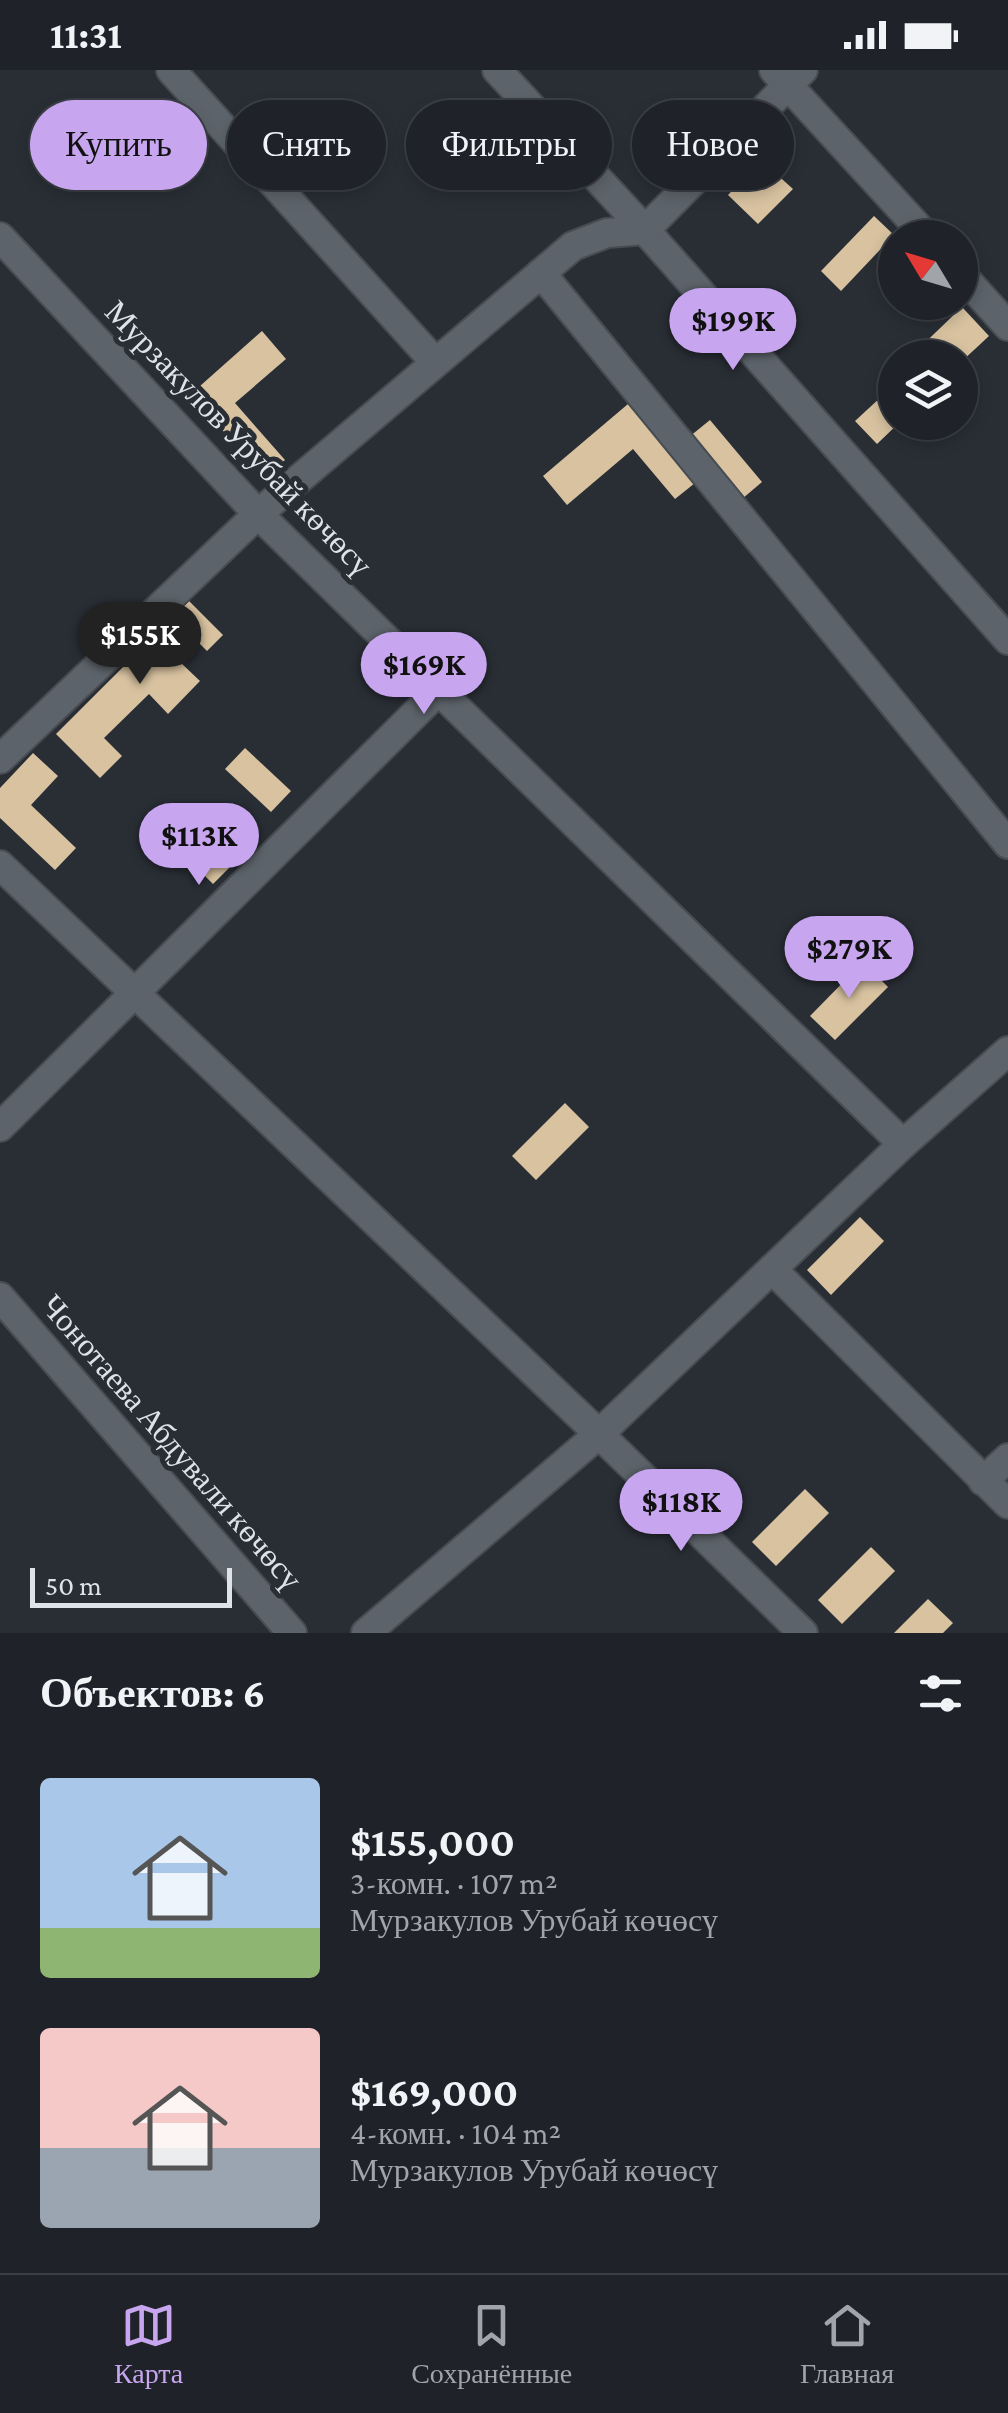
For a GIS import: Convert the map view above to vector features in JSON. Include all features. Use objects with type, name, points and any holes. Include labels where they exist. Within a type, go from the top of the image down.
[{"type":"street","points":[[171,70],[435,362]]},
{"type":"street","points":[[497,70],[646,230],[1008,640]]},
{"type":"street","points":[[0,760],[258,514],[573,246],[607,233],[646,230],[789,75],[913,220]]},
{"type":"street","name":"Мурзакулов Урубай көчөсү","points":[[0,237],[258,514],[904,1144]]},
{"type":"street","points":[[541,273],[1008,844]]},
{"type":"street","points":[[978,289],[1004,312]]},
{"type":"street","points":[[0,1127],[438,691]]},
{"type":"street","points":[[0,865],[803,1633]]},
{"type":"street","points":[[366,1633],[599,1434],[904,1144],[1008,1051]]},
{"type":"street","points":[[772,1269],[1008,1504]]},
{"type":"street","name":"Чонотаева Абдували көчөсү","points":[[0,1297],[292,1633]]},
{"type":"street","points":[[983,1482],[1008,1458]]},
{"type":"building","points":[[733,190],[792,190],[758,224],[728,195]]},
{"type":"building","points":[[874,216],[878,220],[878,252],[841,291],[821,271]]},
{"type":"building","points":[[948,320],[974,320],[989,336],[978,346],[978,340],[928,340]]},
{"type":"building","points":[[262,331],[286,359],[235,403],[285,460],[264,478],[191,394]]},
{"type":"building","points":[[878,400],[878,440],[881,440],[877,444],[855,421]]},
{"type":"building","points":[[628,404],[695,483],[675,499],[633,449],[567,505],[543,476]]},
{"type":"building","points":[[710,420],[762,482],[742,499],[689,437]]},
{"type":"building","points":[[189,601],[223,635],[207,651],[199,643],[180,662],[200,681],[168,714],[149,694],[104,738],[122,756],[100,778],[56,734]]},
{"type":"building","points":[[245,748],[291,791],[271,812],[225,769]]},
{"type":"building","points":[[33,753],[58,776],[31,805],[76,848],[55,870],[0,818],[0,788]]},
{"type":"building","points":[[210,826],[230,845],[218,857],[229,868],[213,884],[183,854]]},
{"type":"building","points":[[863,962],[888,987],[835,1040],[810,1016]]},
{"type":"building","points":[[565,1103],[589,1127],[536,1180],[512,1156]]},
{"type":"building","points":[[860,1217],[884,1241],[831,1295],[807,1270]]},
{"type":"building","points":[[805,1489],[829,1513],[776,1566],[752,1542]]},
{"type":"building","points":[[871,1547],[895,1571],[842,1624],[818,1600]]},
{"type":"building","points":[[928,1599],[953,1623],[943,1633],[894,1633]]}]
